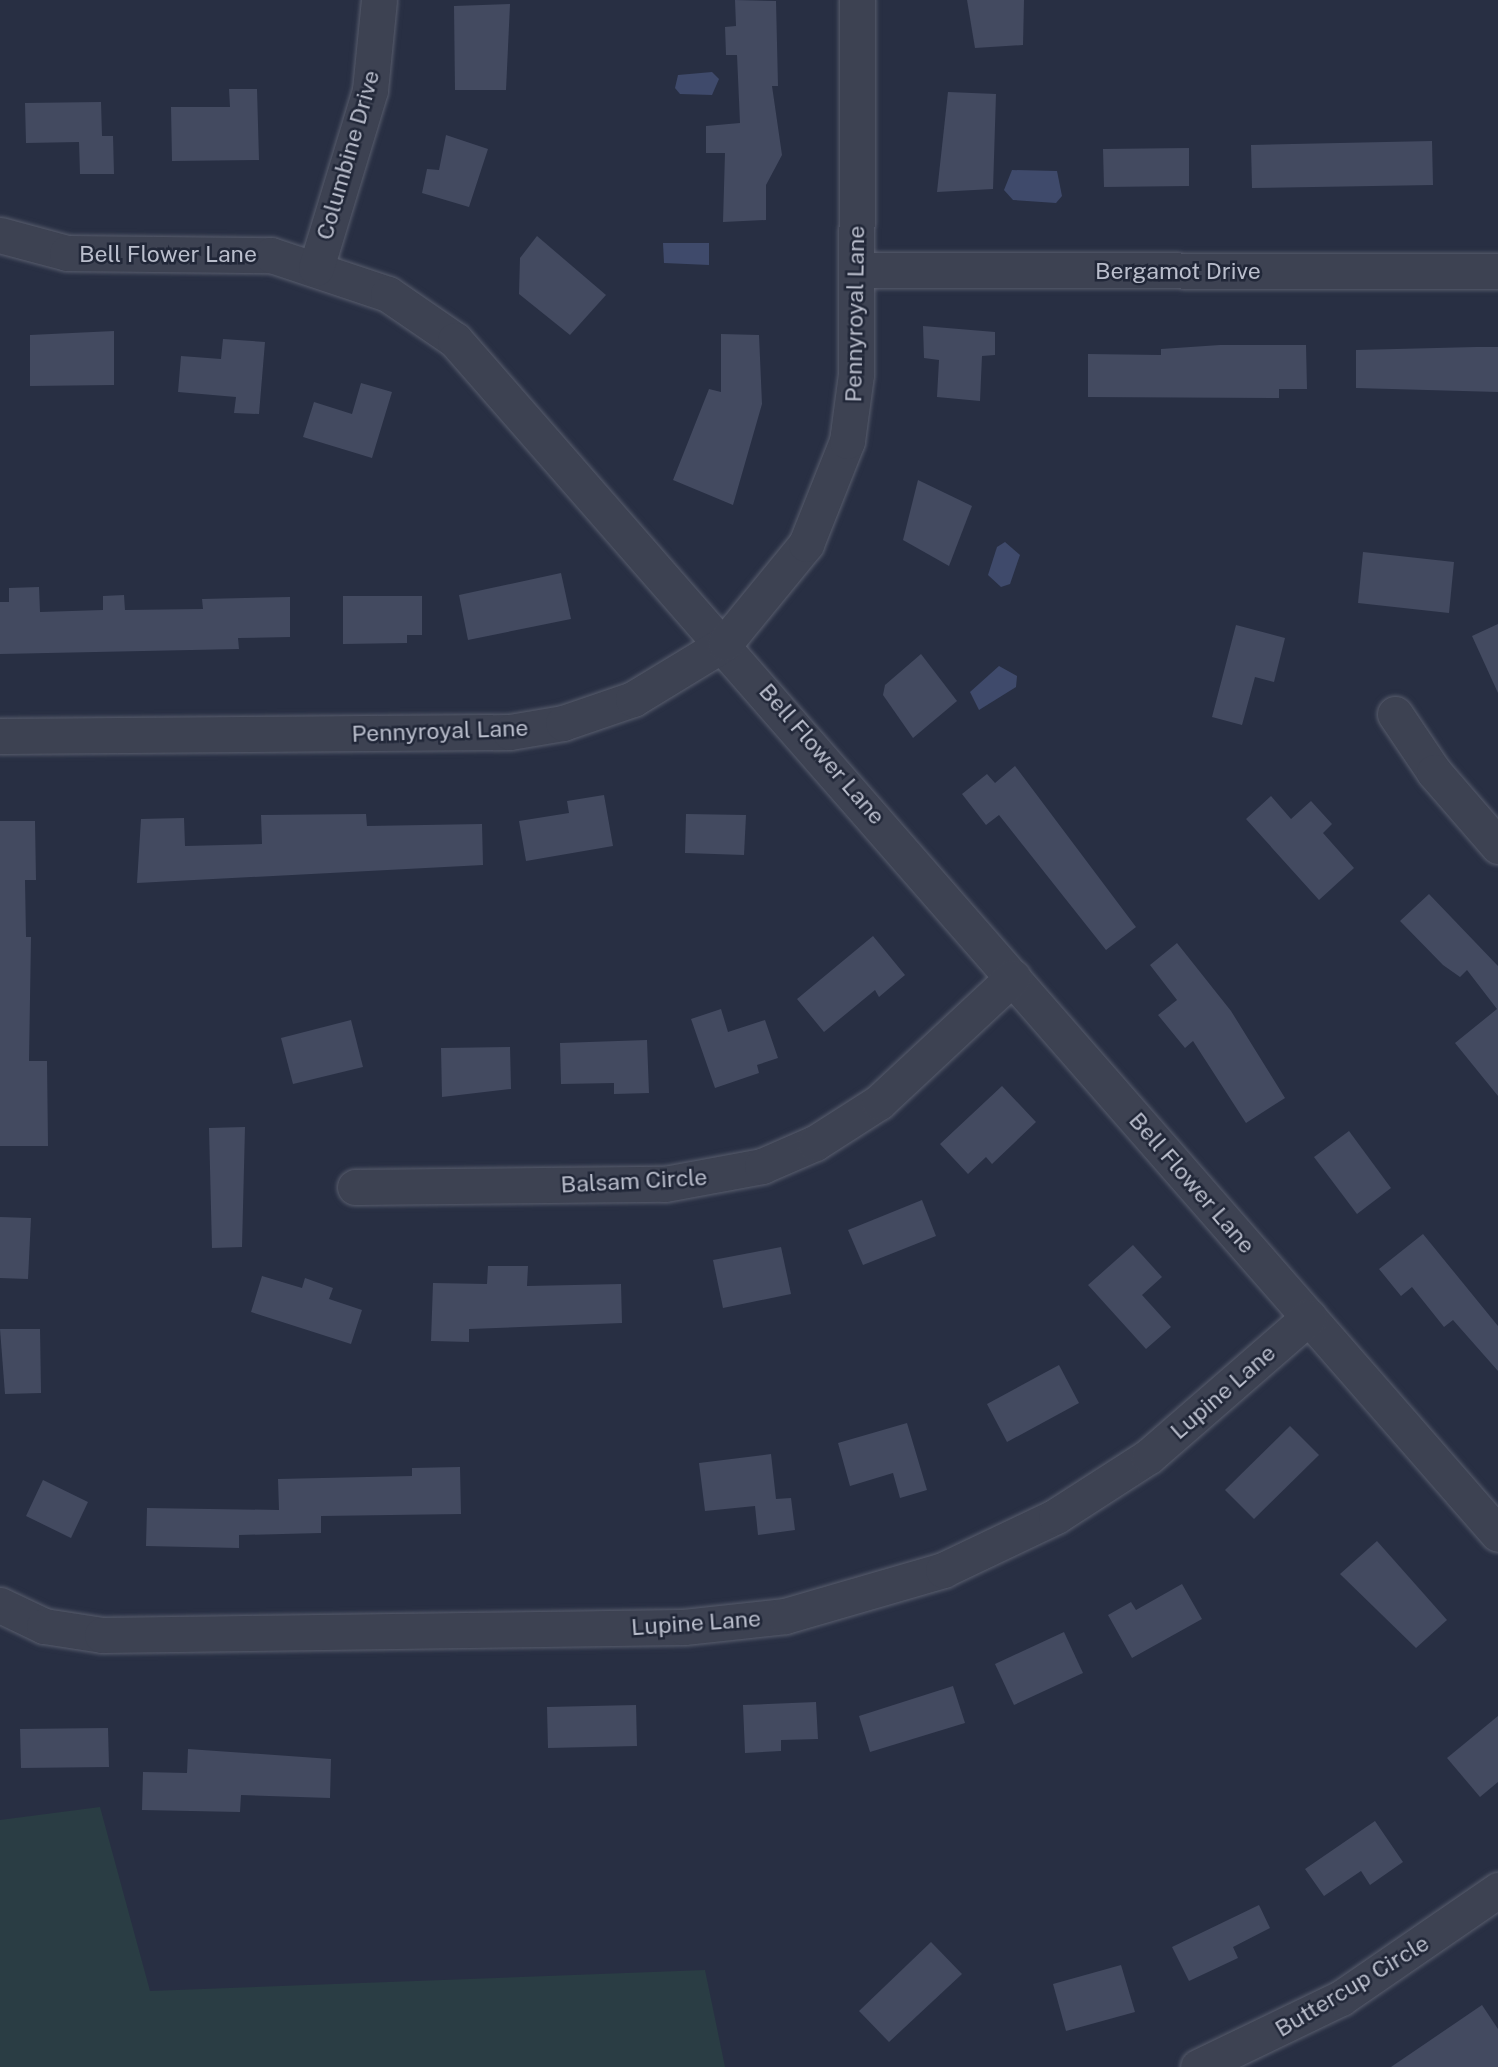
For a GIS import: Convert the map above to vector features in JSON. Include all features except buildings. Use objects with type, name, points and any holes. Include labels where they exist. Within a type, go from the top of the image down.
[{"type":"street","name":"Columbine Drive","points":[[316,268],[370,90],[379,0]]},
{"type":"street","name":"Pennyroyal Lane","points":[[0,736],[510,732],[563,723],[633,699],[725,643],[806,544],[836,478],[855,386],[857,0]]},
{"type":"street","name":"Bell Flower Lane","points":[[0,236],[67,253],[217,251],[271,255],[388,294],[455,340],[725,643],[1498,1534]]},
{"type":"street","name":"Bergamot Drive","points":[[857,271],[1498,271]]},
{"type":"street","points":[[1395,714],[1434,772],[1498,846]]},
{"type":"street","name":"Balsam Circle","points":[[355,1187],[665,1184],[762,1166],[815,1143],[879,1102],[1013,977]]},
{"type":"street","name":"Lupine Lane","points":[[0,1605],[44,1626],[102,1635],[684,1627],[785,1616],[943,1570],[1056,1517],[1149,1456],[1309,1317]]},
{"type":"street","name":"Buttercup Circle","points":[[1198,2067],[1341,1998],[1498,1890]]},
{"type":"shaded area","points":[[100,1807],[150,1991],[705,1970],[725,2067],[0,2067],[0,1820]]},
{"type":"water","points":[[712,72],[719,79],[712,95],[680,94],[675,88],[678,75]]},
{"type":"water","points":[[1012,170],[1057,171],[1062,196],[1056,203],[1013,200],[1004,190]]},
{"type":"water","points":[[663,243],[709,243],[709,265],[664,263]]},
{"type":"water","points":[[1005,542],[1020,555],[1010,584],[1001,587],[988,575],[997,547]]},
{"type":"water","points":[[999,666],[1017,676],[1016,687],[979,710],[970,692]]}]
